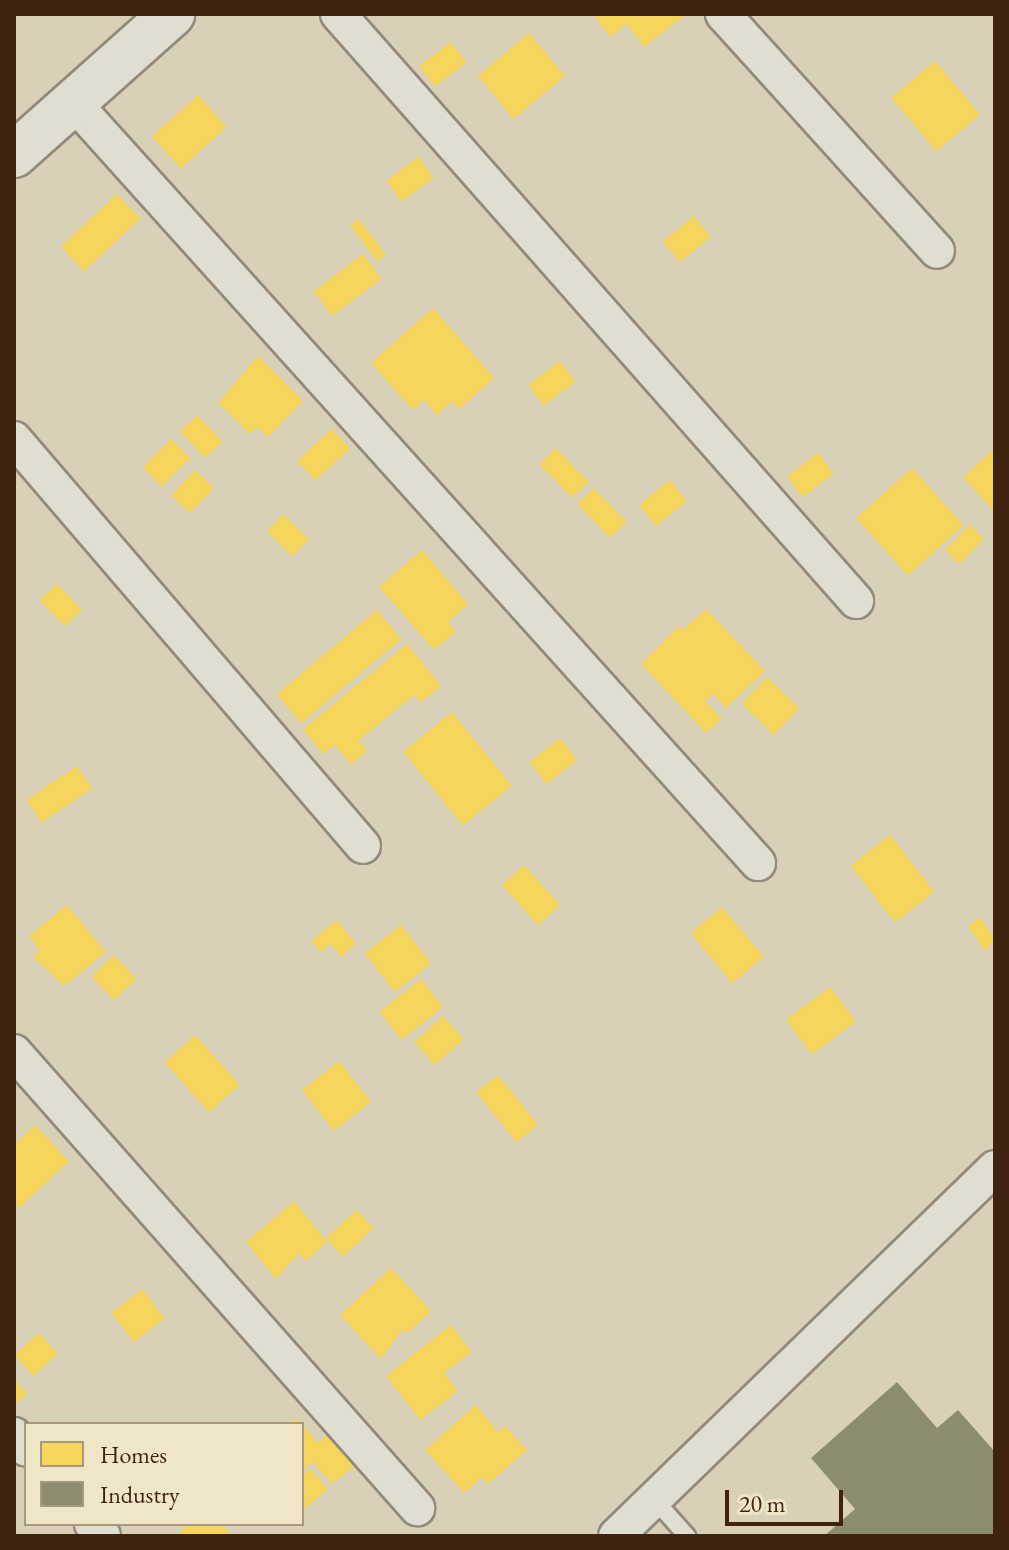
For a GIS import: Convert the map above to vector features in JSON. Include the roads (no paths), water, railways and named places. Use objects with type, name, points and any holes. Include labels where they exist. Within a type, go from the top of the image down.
[{"type":"street","points":[[14,155],[172,14]]},
{"type":"street","points":[[338,14],[856,601]]},
{"type":"street","points":[[723,14],[937,251]]},
{"type":"street","points":[[73,102],[758,863]]},
{"type":"street","points":[[14,439],[363,846]]},
{"type":"street","points":[[14,1052],[417,1508]]},
{"type":"street","points":[[616,1536],[995,1168]]},
{"type":"lane","points":[[654,1499],[687,1536]]}]
